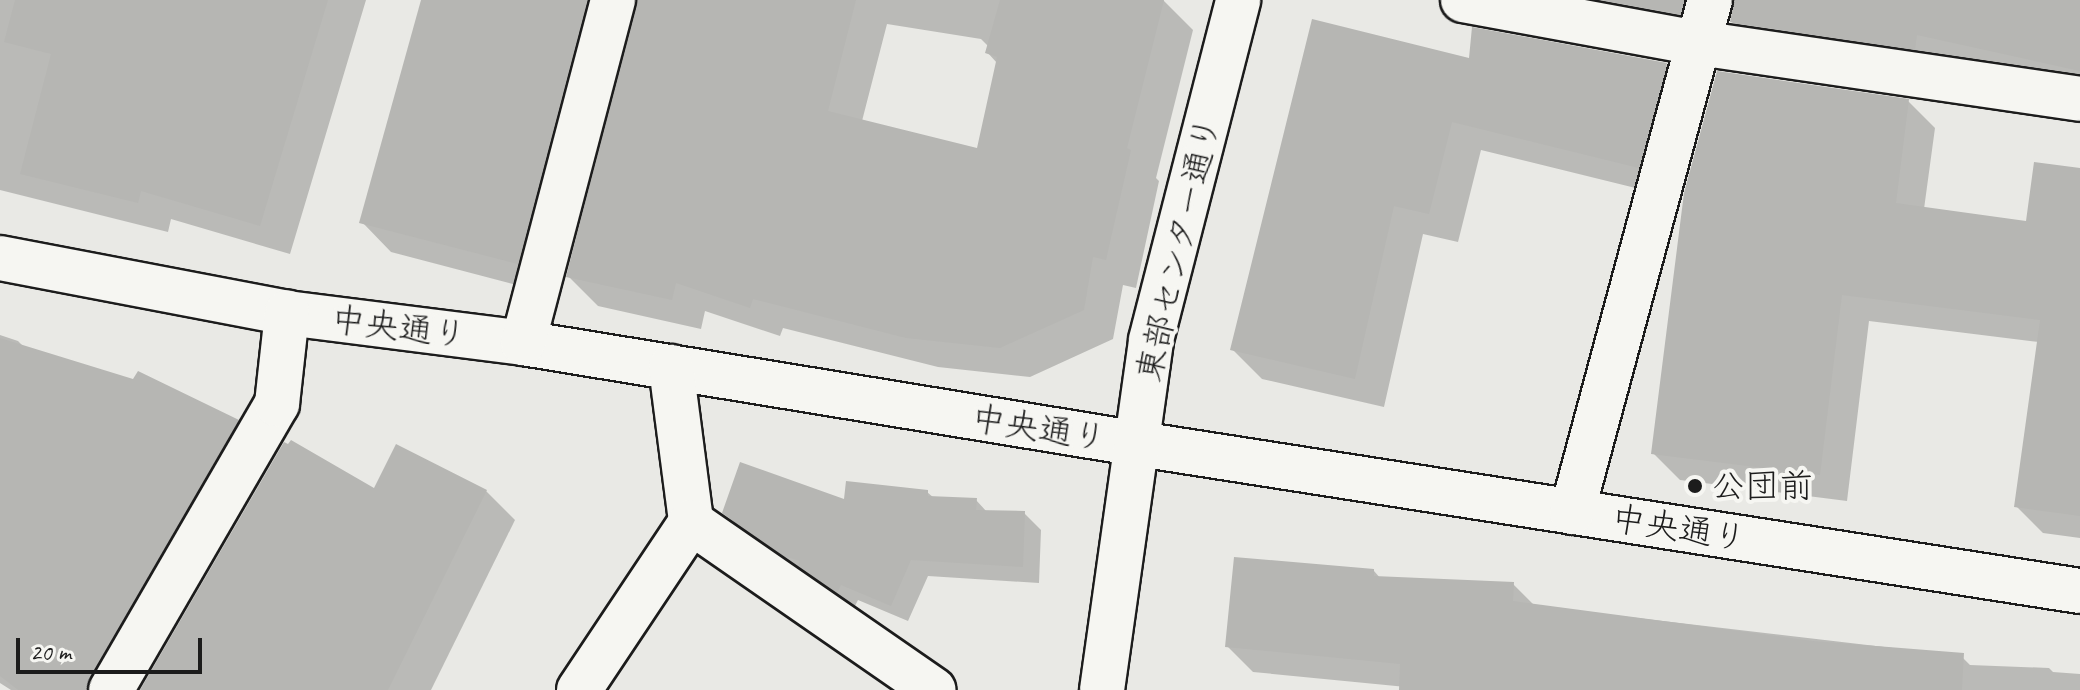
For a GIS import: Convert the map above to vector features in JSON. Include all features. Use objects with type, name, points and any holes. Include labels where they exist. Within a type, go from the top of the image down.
[{"type":"street","points":[[523,343],[613,0]]},
{"type":"street","name":"東部センター通り","points":[[1102,690],[1139,444],[1151,340],[1169,257],[1238,0]]},
{"type":"street","points":[[1463,0],[1698,43],[2080,99]]},
{"type":"street","points":[[1572,512],[1710,0]]},
{"type":"street","name":"中央通り","points":[[0,258],[287,313],[523,343],[1139,444],[2080,591]]},
{"type":"street","points":[[111,690],[277,404],[287,313]]},
{"type":"street","points":[[579,690],[691,522],[671,367]]},
{"type":"street","points":[[691,522],[934,690]]},
{"type":"building","points":[[15,0],[328,0],[260,226],[141,191],[138,203],[20,174],[51,54],[4,42]]},
{"type":"building","points":[[421,0],[587,0],[518,264],[359,223]]},
{"type":"building","points":[[637,0],[856,0],[828,111],[977,148],[997,57],[985,53],[1000,0],[1164,0],[1127,148],[1131,150],[1106,260],[1093,257],[1084,310],[1000,348],[906,338],[753,299],[750,308],[676,283],[672,300],[566,277]]},
{"type":"building","points":[[1602,0],[1684,0],[1680,14]]},
{"type":"building","points":[[1734,0],[2080,0],[2080,71],[1917,35],[1915,50],[1730,22]]},
{"type":"building","points":[[1312,19],[1469,58],[1472,27],[1667,63],[1639,168],[1452,122],[1429,214],[1394,206],[1355,379],[1230,350]]},
{"type":"building","points":[[1717,71],[1909,99],[1896,203],[2026,221],[2034,162],[2080,168],[2080,516],[2014,507],[2040,320],[1842,295],[1820,475],[1651,454],[1684,193]]},
{"type":"building","points":[[0,338],[133,379],[138,371],[239,420],[89,677],[86,690],[18,690],[0,676]]},
{"type":"building","points":[[291,440],[374,488],[396,444],[487,490],[388,690],[140,690],[284,442],[288,444]]},
{"type":"building","points":[[740,462],[844,499],[846,481],[928,490],[928,496],[977,498],[976,510],[1025,511],[1023,567],[911,560],[891,606],[841,585],[837,593],[798,565],[800,561],[783,556],[722,513]]},
{"type":"building","points":[[1234,557],[1374,569],[1374,576],[1514,582],[1513,601],[1813,641],[1964,653],[1962,690],[1399,690],[1400,664],[1225,647]]},
{"type":"place","name":"公団前","points":[[1695,486]]}]
